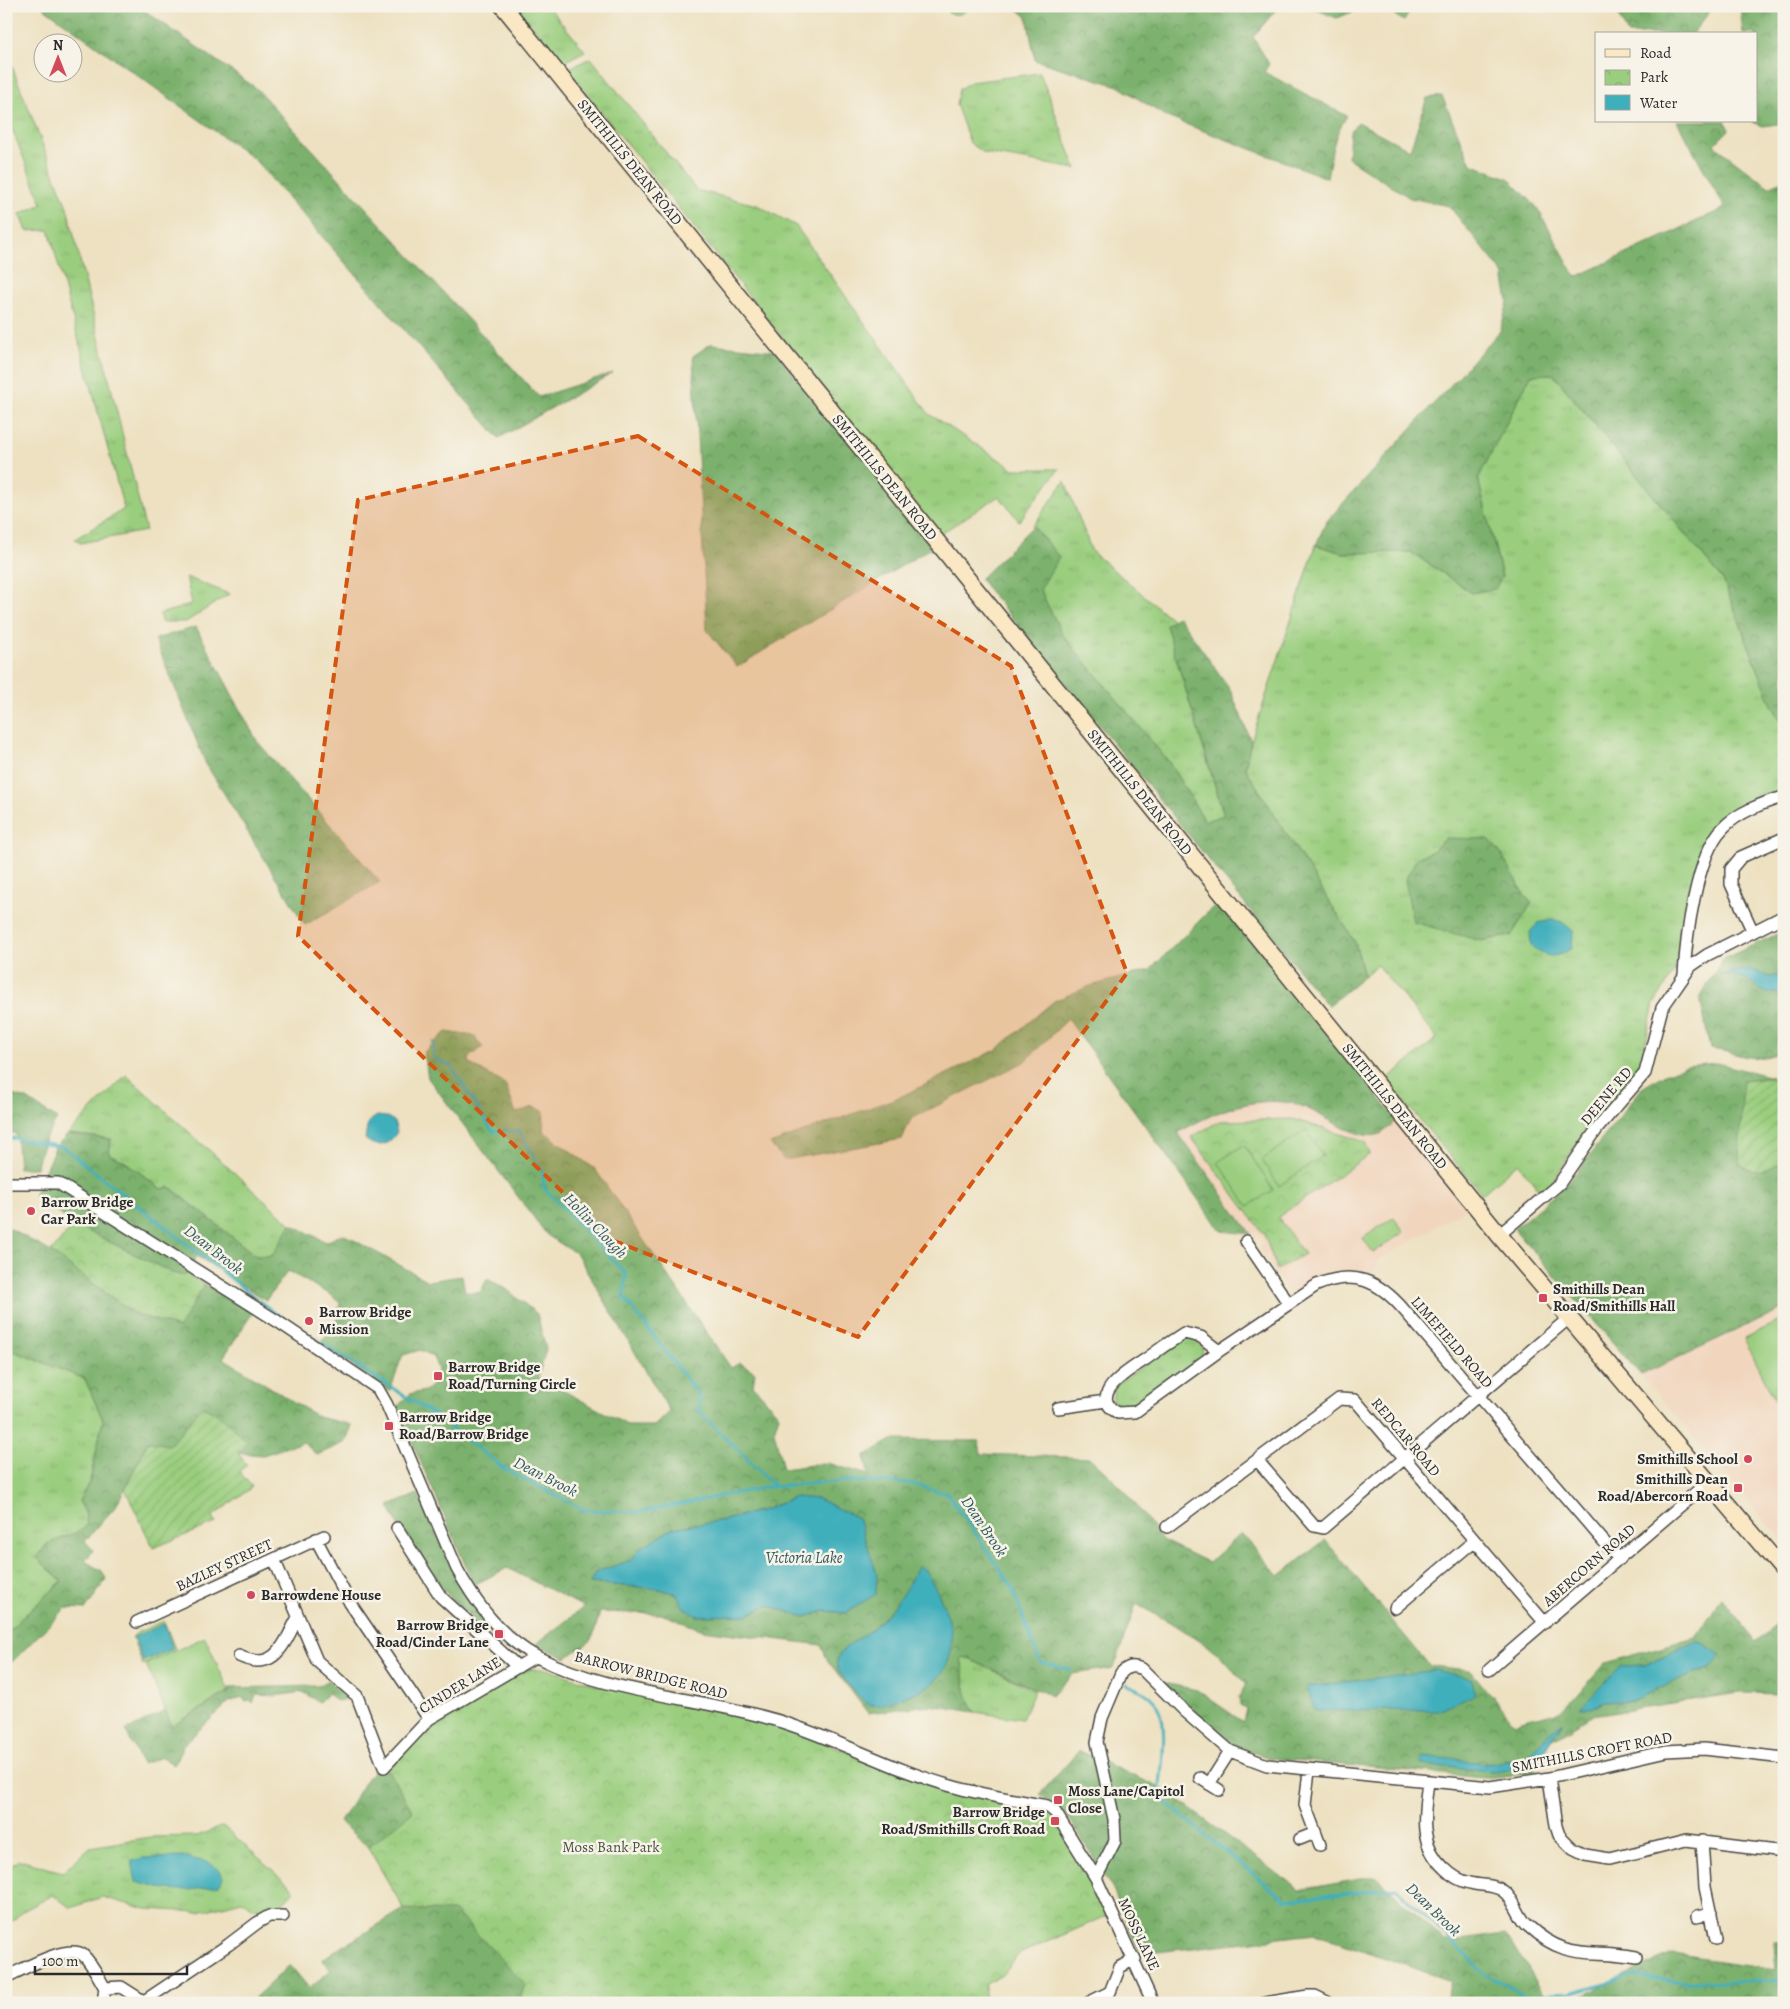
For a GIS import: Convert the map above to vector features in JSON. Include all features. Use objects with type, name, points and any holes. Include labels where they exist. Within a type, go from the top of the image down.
[{"type":"street","name":"SMITHILLS DEAN ROAD","points":[[503,6],[1499,1235],[1784,1571]]},
{"type":"street","points":[[1684,975],[1685,953],[1696,889],[1714,839],[1735,818],[1784,797]]},
{"type":"street","points":[[1754,932],[1731,884],[1731,869],[1741,857],[1784,838]]},
{"type":"street","name":"DEENE RD","points":[[1499,1235],[1559,1184],[1597,1129],[1645,1073],[1662,1008],[1684,975],[1697,961],[1784,916]]},
{"type":"street","name":"BARROW BRIDGE ROAD","points":[[6,1183],[58,1183],[277,1321],[378,1389],[387,1405],[457,1569],[469,1590],[496,1624],[536,1656],[558,1666],[604,1681],[781,1722],[952,1786],[1047,1806],[1056,1812],[1096,1878]]},
{"type":"street","points":[[1246,1241],[1289,1304]]},
{"type":"street","name":"LIMEFIELD ROAD","points":[[1106,1400],[1109,1406],[1118,1413],[1135,1412],[1219,1351],[1317,1285],[1332,1278],[1365,1280],[1381,1287],[1395,1299],[1619,1559]]},
{"type":"street","points":[[1257,1460],[1314,1526],[1323,1528],[1569,1318]]},
{"type":"street","points":[[1058,1407],[1106,1400],[1110,1386],[1115,1380],[1184,1333],[1201,1336],[1219,1351]]},
{"type":"street","name":"REDCAR ROAD","points":[[1167,1527],[1339,1399],[1355,1400],[1406,1458],[1474,1542],[1545,1623]]},
{"type":"street","name":"ABERCORN ROAD","points":[[1489,1670],[1708,1482]]},
{"type":"street","points":[[397,1528],[441,1597],[518,1667]]},
{"type":"street","name":"BAZLEY STREET","points":[[137,1622],[320,1538],[350,1603],[429,1719]]},
{"type":"street","points":[[1395,1608],[1474,1542]]},
{"type":"street","points":[[239,1656],[259,1662],[274,1656],[298,1617],[274,1559]]},
{"type":"street","name":"CINDER LANE","points":[[298,1617],[317,1661],[357,1696],[384,1767],[429,1719],[536,1656]]},
{"type":"street","name":"SMITHILLS CROFT ROAD","points":[[1096,1878],[1115,1841],[1114,1819],[1097,1742],[1102,1718],[1120,1673],[1126,1667],[1134,1666],[1142,1669],[1184,1711],[1230,1751],[1267,1765],[1309,1771],[1490,1787],[1549,1778],[1666,1751],[1685,1749],[1784,1758]]},
{"type":"street","points":[[1209,1784],[1230,1751]]},
{"type":"street","points":[[1309,1771],[1305,1805],[1320,1845]]},
{"type":"street","points":[[1549,1778],[1559,1835],[1573,1849],[1585,1855],[1610,1859],[1686,1840],[1784,1852]]},
{"type":"street","points":[[1428,1782],[1424,1834],[1428,1848],[1446,1870],[1469,1883],[1496,1887],[1504,1891],[1526,1924],[1563,1949],[1580,1954],[1611,1953],[1633,1959]]},
{"type":"street","points":[[1300,1839],[1315,1834]]},
{"type":"street","points":[[1702,1841],[1705,1887],[1716,1939]]},
{"type":"street","name":"MOSS LANE","points":[[1096,1878],[1153,2003]]},
{"type":"street","points":[[1697,1916],[1711,1913]]},
{"type":"street","points":[[106,1988],[121,1987],[142,2002],[228,1945],[256,1922],[269,1916],[283,1916]]},
{"type":"street","points":[[6,1977],[72,1951],[84,1956],[106,1988],[103,2003]]},
{"type":"street","points":[[1088,2003],[1104,2000],[1114,1986],[1120,1968],[1135,1960]]},
{"type":"street","points":[[1265,2003],[1315,1996],[1329,2003]]},
{"type":"highlighted area","points":[[638,436],[1011,666],[1127,973],[858,1337],[612,1240],[298,936],[358,500]]},
{"type":"shaded area","points":[[1250,1103],[1291,1103],[1316,1111],[1357,1134],[1382,1133],[1397,1120],[1467,1208],[1379,1260],[1373,1273],[1367,1270],[1326,1271],[1294,1291],[1288,1292],[1260,1250],[1264,1242],[1259,1233],[1251,1234],[1244,1226],[1178,1133],[1216,1112]]},
{"type":"shaded area","name":"Smithills School","points":[[1784,1308],[1784,1543],[1641,1375]]},
{"type":"green space","points":[[41,6],[138,6],[256,88],[539,397],[613,373],[499,438],[254,159],[82,35],[82,32],[77,32]]},
{"type":"green space","points":[[516,6],[548,6],[585,51],[562,63]]},
{"type":"green space","points":[[946,6],[970,6],[963,13],[956,14],[949,13]]},
{"type":"green space","points":[[1014,6],[1279,6],[1253,37],[1269,64],[1264,72],[1347,116],[1336,138],[1327,178],[1167,117],[1118,86],[1035,60],[1027,17]]},
{"type":"green space","points":[[1307,6],[1367,6],[1337,18]]},
{"type":"green space","points":[[1381,6],[1413,6],[1404,21]]},
{"type":"green space","points":[[1613,6],[1714,6],[1694,32],[1627,32]]},
{"type":"green space","points":[[1740,6],[1784,6],[1784,123],[1763,126],[1753,122],[1758,122],[1758,32],[1743,32]]},
{"type":"green space","points":[[6,51],[67,207],[146,531],[80,543],[75,539],[124,509],[49,230],[27,231],[20,214],[42,204],[6,114]]},
{"type":"green space","points":[[591,58],[696,190],[757,205],[796,226],[929,414],[1014,469],[1059,469],[1019,521],[999,496],[940,534],[567,69]]},
{"type":"green space","points":[[1040,73],[1076,169],[984,153],[970,143],[956,104],[959,89],[971,82]]},
{"type":"green space","points":[[1442,96],[1471,164],[1508,178],[1536,206],[1576,277],[1725,208],[1678,122],[1725,122],[1729,130],[1714,145],[1769,187],[1784,180],[1784,726],[1772,705],[1723,580],[1553,374],[1531,375],[1478,479],[1502,577],[1495,589],[1472,593],[1411,552],[1343,553],[1316,545],[1326,522],[1500,331],[1508,302],[1503,273],[1449,206],[1410,198],[1348,158],[1350,132],[1358,122],[1410,150],[1427,98]]},
{"type":"green space","points":[[711,344],[776,351],[934,546],[737,667],[707,630],[693,356]]},
{"type":"green space","points":[[1553,374],[1723,580],[1772,705],[1784,726],[1784,793],[1728,818],[1717,818],[1700,861],[1677,967],[1654,1004],[1639,1072],[1587,1128],[1554,1179],[1540,1192],[1518,1163],[1482,1194],[1386,1080],[1437,1038],[1377,965],[1364,976],[1355,942],[1245,768],[1251,741],[1316,545],[1343,553],[1411,552],[1472,593],[1502,576],[1478,479],[1531,375]],"holes":[[[1445,838],[1502,855],[1524,895],[1405,880],[1417,858],[1433,851]]]},
{"type":"green space","points":[[1065,481],[1092,552],[1173,620],[1166,625],[1224,816],[1205,821],[1168,761],[1062,634],[1040,590],[1033,526]]},
{"type":"green space","points":[[1033,526],[1059,557],[1040,590],[1062,634],[1168,761],[1205,821],[1224,815],[1166,625],[1178,616],[1230,689],[1251,741],[1245,768],[1355,942],[1364,976],[1328,1006],[980,579]]},
{"type":"green space","points":[[186,577],[229,594],[186,622],[161,622],[160,614],[192,604]]},
{"type":"green space","points":[[196,627],[257,741],[380,882],[305,925],[206,764],[155,639]]},
{"type":"green space","points":[[1445,838],[1489,839],[1502,855],[1524,895],[1532,903],[1511,936],[1481,941],[1413,922],[1405,880],[1417,858],[1433,851]]},
{"type":"green space","points":[[1220,900],[1397,1120],[1382,1133],[1372,1136],[1350,1130],[1301,1106],[1276,1101],[1246,1104],[1232,1108],[1204,1119],[1178,1133],[1251,1234],[1221,1231],[1068,1019],[1024,1062],[911,1119],[902,1139],[784,1160],[770,1144],[902,1096],[996,1050],[1054,1001],[1090,986],[1150,970]]},
{"type":"green space","points":[[1784,931],[1784,1051],[1755,1058],[1710,1049],[1700,997],[1723,959]]},
{"type":"green space","points":[[446,1032],[474,1036],[483,1047],[469,1057],[470,1064],[505,1084],[516,1113],[533,1107],[544,1111],[543,1131],[595,1169],[731,1368],[740,1363],[755,1372],[753,1385],[779,1415],[774,1431],[783,1469],[827,1463],[869,1475],[864,1456],[892,1440],[979,1441],[981,1454],[1090,1458],[1127,1493],[1162,1540],[1209,1563],[1241,1533],[1279,1576],[1325,1540],[1430,1666],[1470,1670],[1514,1723],[1563,1710],[1606,1663],[1695,1637],[1721,1598],[1755,1641],[1784,1618],[1784,1694],[1739,1693],[1592,1715],[1552,1740],[1536,1766],[1534,1773],[1484,1778],[1271,1758],[1236,1747],[1164,1683],[1197,1690],[1243,1722],[1246,1709],[1240,1706],[1239,1697],[1246,1684],[1219,1654],[1177,1626],[1136,1604],[1114,1668],[1072,1674],[1052,1696],[971,1660],[961,1658],[967,1696],[975,1712],[930,1705],[868,1713],[828,1661],[821,1645],[703,1630],[661,1614],[600,1612],[592,1640],[566,1658],[536,1644],[584,1607],[507,1568],[474,1585],[397,1407],[410,1394],[425,1391],[435,1383],[438,1370],[433,1356],[420,1350],[403,1355],[389,1391],[320,1344],[337,1322],[340,1303],[331,1295],[288,1271],[266,1300],[197,1256],[184,1276],[172,1273],[74,1224],[34,1196],[55,1147],[68,1134],[111,1139],[109,1154],[127,1163],[161,1189],[170,1187],[256,1256],[272,1256],[291,1224],[326,1242],[343,1234],[428,1281],[462,1276],[465,1292],[480,1293],[487,1279],[505,1288],[537,1314],[546,1349],[538,1377],[629,1426],[654,1426],[670,1412],[577,1254],[547,1235],[428,1078],[424,1052]],"holes":[[[795,1497],[858,1518],[846,1613],[825,1611],[805,1617],[767,1605],[747,1615],[697,1616],[684,1608],[677,1594],[660,1589],[590,1583],[596,1572],[632,1560],[673,1528],[724,1520],[767,1509]],[[915,1571],[936,1589],[841,1652],[884,1617],[909,1584]],[[1697,1641],[1710,1667],[1634,1700],[1604,1702],[1622,1666],[1645,1665]]]},
{"type":"green space","points":[[1716,1063],[1772,1077],[1743,1080],[1763,1170],[1784,1162],[1784,1308],[1641,1375],[1514,1229],[1568,1183],[1642,1088],[1665,1074],[1687,1066]]},
{"type":"green space","points":[[126,1075],[291,1224],[272,1256],[256,1256],[170,1187],[161,1189],[127,1163],[109,1154],[111,1139],[68,1134]]},
{"type":"green space","points":[[1784,1077],[1784,1162],[1759,1170],[1748,1169],[1739,1159],[1743,1080]]},
{"type":"green space","points":[[6,1093],[27,1099],[57,1119],[45,1139],[36,1168],[19,1168],[16,1133],[6,1133]]},
{"type":"green space","points":[[1293,1119],[1365,1142],[1370,1154],[1278,1217],[1304,1254],[1277,1270],[1264,1234],[1191,1137],[1220,1121]]},
{"type":"green space","points":[[1306,1130],[1323,1156],[1279,1186],[1262,1160]]},
{"type":"green space","points":[[1244,1145],[1273,1190],[1248,1206],[1218,1162]]},
{"type":"green space","points":[[1394,1217],[1404,1232],[1373,1253],[1363,1238]]},
{"type":"green space","points":[[74,1224],[172,1273],[184,1276],[186,1273],[204,1284],[179,1328],[133,1313],[51,1252]]},
{"type":"green space","points":[[6,1226],[51,1252],[133,1313],[178,1328],[204,1284],[255,1309],[223,1358],[318,1417],[352,1425],[346,1442],[317,1455],[303,1442],[263,1455],[238,1453],[247,1442],[220,1417],[202,1406],[170,1445],[148,1442],[116,1506],[85,1541],[93,1550],[85,1561],[102,1571],[106,1579],[86,1609],[66,1608],[6,1668],[6,1633],[62,1581],[37,1558],[47,1544],[82,1530],[87,1525],[85,1510],[79,1501],[90,1481],[103,1420],[85,1379],[6,1348]]},
{"type":"green space","points":[[1784,1319],[1784,1418],[1744,1338]]},
{"type":"green space","points":[[1194,1337],[1203,1348],[1202,1355],[1198,1361],[1132,1407],[1119,1408],[1113,1397],[1116,1385],[1184,1338]]},
{"type":"green space","points":[[6,1348],[85,1379],[103,1420],[90,1481],[79,1501],[88,1519],[87,1526],[82,1530],[62,1581],[6,1633]]},
{"type":"green space","points":[[202,1406],[220,1417],[248,1442],[238,1453],[247,1465],[239,1471],[252,1487],[213,1516],[216,1523],[153,1548],[125,1489],[148,1442],[170,1445]]},
{"type":"green space","points":[[418,1494],[464,1591],[498,1640],[464,1610],[435,1580],[400,1527],[389,1506]]},
{"type":"green space","points":[[164,1621],[176,1651],[143,1665],[132,1637],[138,1632]]},
{"type":"green space","points":[[205,1637],[229,1691],[172,1726],[146,1664]]},
{"type":"green space","points":[[961,1657],[1035,1690],[1022,1719],[975,1712],[967,1696]]},
{"type":"green space","points":[[527,1662],[537,1676],[405,1909],[455,1911],[525,1984],[519,2003],[249,2003],[290,1965],[309,1988],[331,1970],[322,1959],[404,1909],[368,1847],[340,1822],[367,1778],[378,1767],[388,1770],[429,1719]]},
{"type":"green space","name":"Moss Bank Park","points":[[546,1669],[593,1684],[778,1725],[941,1787],[1046,1810],[1054,1815],[1109,1915],[1019,1954],[1002,1975],[986,1984],[983,2003],[519,2003],[525,1984],[455,1911],[404,1909],[368,1847],[413,1812],[388,1770],[431,1722],[522,1671]]},
{"type":"green space","points":[[328,1680],[347,1699],[337,1701],[328,1693],[319,1702],[303,1692],[275,1696],[256,1695],[253,1703],[250,1700],[245,1701],[242,1697],[229,1702],[184,1744],[174,1765],[162,1757],[142,1764],[126,1731],[165,1711],[172,1726],[229,1692],[229,1688],[318,1686]]},
{"type":"green space","points":[[1079,1751],[1163,1789],[1300,1890],[1376,1876],[1445,1942],[1506,1934],[1550,2003],[1445,2003],[1451,1981],[1315,1934],[1140,1954],[1113,1890],[1071,1821],[1040,1794]]},
{"type":"green space","points":[[223,1826],[295,1890],[280,1906],[254,1908],[242,1901],[199,1912],[146,1909],[102,1897],[71,1908],[53,1895],[23,1911],[6,1927],[6,1870],[19,1860],[63,1872],[90,1847],[151,1837],[197,1836]]},
{"type":"green space","points":[[1774,1943],[1784,1943],[1784,2003],[1566,2003],[1672,1954],[1776,1969]]},
{"type":"water","points":[[1552,919],[1562,922],[1573,931],[1572,948],[1556,956],[1541,953],[1531,946],[1530,932],[1538,923]]},
{"type":"water","points":[[1749,969],[1769,977],[1784,975],[1784,993],[1764,992],[1742,977],[1720,974]]},
{"type":"water","points":[[377,1116],[387,1117],[394,1121],[397,1132],[387,1143],[379,1145],[365,1139],[368,1122]]},
{"type":"water","name":"Victoria Lake","points":[[795,1497],[818,1499],[858,1518],[877,1574],[876,1594],[846,1613],[825,1611],[805,1617],[767,1605],[747,1615],[697,1616],[684,1608],[677,1594],[660,1589],[590,1583],[596,1572],[632,1560],[639,1549],[673,1528],[725,1520],[767,1509]]},
{"type":"water","points":[[918,1567],[924,1569],[945,1608],[952,1640],[948,1662],[938,1678],[923,1689],[882,1705],[869,1704],[859,1697],[845,1680],[838,1668],[837,1660],[842,1651],[873,1628],[887,1614],[903,1593]]},
{"type":"water","points":[[164,1624],[173,1649],[143,1661],[134,1637]]},
{"type":"water","points":[[1697,1641],[1721,1655],[1710,1667],[1634,1700],[1604,1702],[1592,1708],[1580,1708],[1622,1666],[1645,1665]]},
{"type":"water","points":[[1435,1670],[1472,1679],[1475,1694],[1438,1710],[1315,1711],[1307,1687]]},
{"type":"water","points":[[1563,1722],[1536,1766],[1493,1771],[1422,1765],[1422,1756],[1485,1763],[1524,1758]]},
{"type":"water","points":[[187,1857],[209,1863],[220,1870],[223,1878],[219,1885],[177,1890],[136,1882],[132,1861],[142,1858]]},
{"type":"waterway","name":"Hollin Clough","points":[[433,1042],[434,1058],[452,1067],[492,1131],[520,1131],[543,1174],[544,1188],[626,1274],[624,1297],[699,1396],[699,1411],[774,1486]]},
{"type":"waterway","name":"Dean Brook","points":[[6,1139],[14,1138],[63,1147],[275,1313],[433,1414],[506,1470],[584,1510],[640,1512],[767,1487],[848,1481],[909,1483],[948,1494],[1011,1585],[1040,1662],[1071,1670]]},
{"type":"waterway","name":"Dean Brook","points":[[1126,1684],[1149,1696],[1155,1702],[1163,1721],[1164,1734],[1159,1797],[1285,1900],[1396,1888],[1487,1976],[1526,1995],[1570,1993],[1633,1976],[1697,1983],[1773,1981],[1784,1978]]},
{"type":"place","name":"Barrow Bridge Car Park","points":[[31,1211]]},
{"type":"place","name":"Smithills Dean Road/Smithills Hall","points":[[1543,1298]]},
{"type":"place","name":"Barrow Bridge Mission","points":[[309,1321]]},
{"type":"place","name":"Barrow Bridge Road/Turning Circle","points":[[438,1376]]},
{"type":"place","name":"Barrow Bridge Road/Barrow Bridge","points":[[389,1426]]},
{"type":"place","name":"Smithills School","points":[[1748,1459]]},
{"type":"place","name":"Smithills Dean Road/Abercorn Road","points":[[1738,1488]]},
{"type":"place","name":"Barrowdene House","points":[[251,1595]]},
{"type":"place","name":"Barrow Bridge Road/Cinder Lane","points":[[499,1634]]},
{"type":"place","name":"Moss Lane/Capitol Close","points":[[1058,1800]]},
{"type":"place","name":"Barrow Bridge Road/Smithills Croft Road","points":[[1055,1821]]}]
